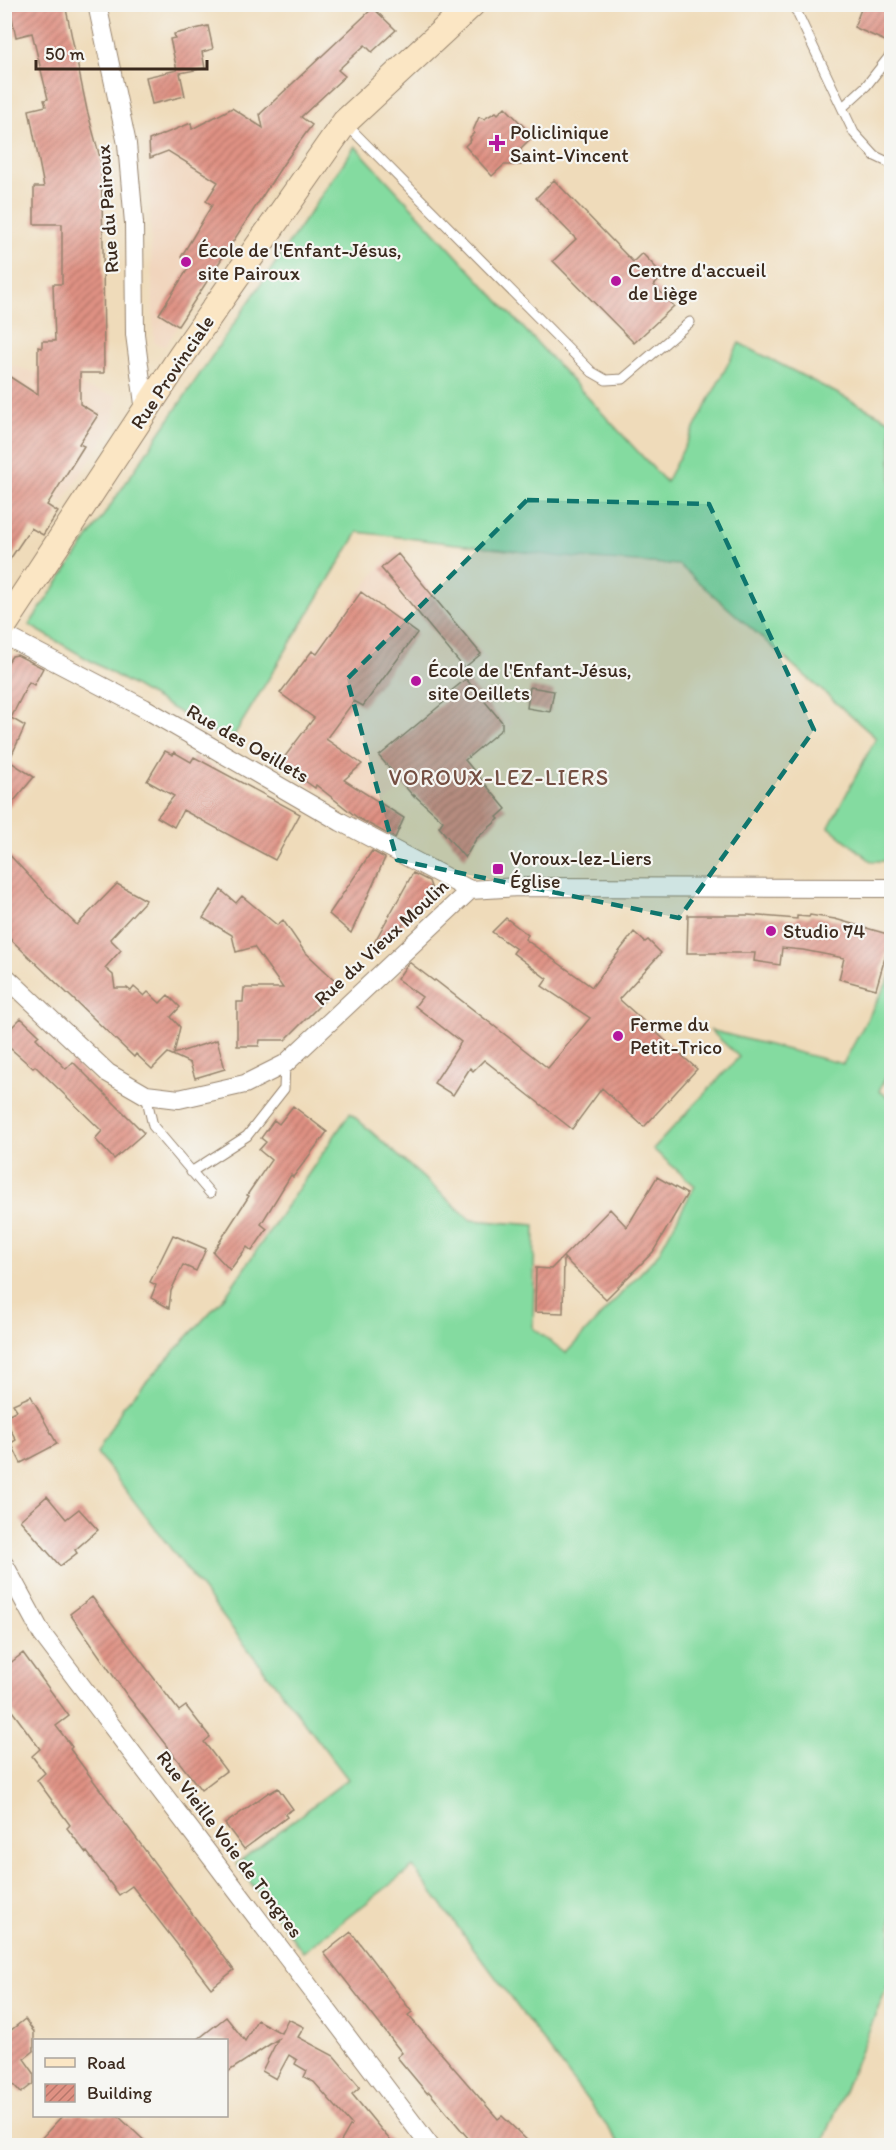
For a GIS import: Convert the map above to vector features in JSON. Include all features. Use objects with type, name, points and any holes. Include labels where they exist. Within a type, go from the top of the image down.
[{"type":"main road","name":"Rue Provinciale","points":[[5,625],[240,270],[345,122],[472,4]]},
{"type":"street","name":"Rue du Pairoux","points":[[97,4],[127,144],[134,223],[135,334],[145,412]]},
{"type":"street","name":"Rue des Oeillets","points":[[4,635],[134,703],[330,816],[470,890]]},
{"type":"street","name":"Rue du Vieux Moulin","points":[[4,975],[108,1073],[146,1095],[179,1099],[245,1084],[285,1064],[470,890],[542,887],[891,888]]},
{"type":"street","name":"Rue Vieille Voie de Tongres","points":[[4,1564],[42,1634],[430,2145]]},
{"type":"lane","points":[[793,4],[854,133],[875,156],[891,164]]},
{"type":"lane","points":[[843,107],[866,86],[891,53]]},
{"type":"lane","points":[[345,122],[592,372],[606,380],[623,379],[690,322]]},
{"type":"lane","points":[[192,1172],[247,1136],[284,1089],[285,1064]]},
{"type":"lane","points":[[146,1095],[153,1126],[210,1193]]},
{"type":"highlighted area","points":[[527,500],[709,504],[814,730],[679,918],[397,860],[347,679]]},
{"type":"shaded area","name":"École de l'Enfant-Jésus, site Pairoux","points":[[187,124],[273,181],[165,346],[154,343],[148,139]]},
{"type":"shaded area","points":[[4,363],[117,396],[112,426],[62,503],[5,463]]},
{"type":"shaded area","name":"École de l'Enfant-Jésus, site Oeillets","points":[[396,547],[489,660],[473,674],[514,724],[472,757],[450,730],[405,786],[382,805],[312,759],[364,689],[312,651]]},
{"type":"green space","points":[[355,146],[666,482],[739,343],[891,421],[891,861],[871,861],[829,827],[876,738],[679,565],[565,557],[358,532],[230,742],[29,625]]},
{"type":"green space","points":[[891,975],[891,1066],[879,1091],[892,1099],[891,1977],[822,2145],[621,2145],[413,1867],[303,1952],[236,1864],[348,1779],[97,1453],[123,1407],[226,1295],[350,1113],[471,1220],[535,1225],[533,1328],[566,1353],[658,1254],[695,1186],[653,1149],[739,1057],[710,1030],[843,1064]]},
{"type":"building","points":[[9,4],[65,4],[87,110],[101,161],[104,373],[80,373],[80,404],[98,415],[79,444],[84,446],[47,505],[58,512],[43,535],[31,528],[4,568],[4,373],[38,395],[38,347],[42,348],[42,341],[55,341],[53,284],[62,284],[62,224],[34,224],[34,187],[44,187],[29,110],[46,106],[44,100],[48,99],[32,33],[16,37]]},
{"type":"building","points":[[863,4],[891,4],[891,27],[885,41],[854,27]]},
{"type":"building","points":[[373,8],[396,30],[372,52],[365,45],[338,70],[345,76],[301,117],[312,125],[284,163],[178,326],[159,314],[191,264],[181,257],[212,205],[206,201],[218,182],[168,151],[150,158],[149,140],[191,123],[192,129],[232,108],[263,128],[260,114]]},
{"type":"building","points":[[208,26],[213,49],[202,52],[205,68],[180,73],[185,96],[152,104],[146,77],[177,70],[170,39],[175,38],[174,34]]},
{"type":"building","name":"Policlinique Saint-Vincent","points":[[505,107],[533,136],[521,148],[521,165],[504,165],[492,176],[465,146],[471,140],[470,137],[474,133],[479,117],[484,119],[496,112],[498,114]]},
{"type":"building","name":"Centre d'accueil de Liège","points":[[554,180],[633,262],[642,253],[664,276],[654,285],[674,306],[634,343],[553,261],[576,239],[536,198]]},
{"type":"building","points":[[398,554],[481,654],[464,668],[381,568]]},
{"type":"building","points":[[361,592],[417,633],[363,706],[354,701],[326,739],[362,764],[344,780],[404,818],[395,838],[358,818],[316,785],[315,788],[280,763],[314,718],[280,693],[312,651],[317,654]]},
{"type":"building","points":[[17,655],[43,668],[34,685],[29,682],[11,718],[25,726],[9,761],[34,777],[4,813],[4,668],[12,656]]},
{"type":"building","points":[[466,679],[502,722],[502,729],[465,760],[506,809],[497,817],[499,819],[476,839],[465,858],[439,827],[443,821],[414,795],[414,797],[379,756],[449,698],[446,695]]},
{"type":"building","points":[[530,687],[554,691],[550,712],[527,708]]},
{"type":"building","points":[[165,751],[173,755],[174,752],[191,762],[194,757],[300,814],[275,860],[183,810],[174,827],[157,817],[174,796],[147,781]]},
{"type":"building","points":[[4,849],[77,925],[117,884],[146,900],[110,939],[121,950],[105,968],[113,975],[115,988],[127,988],[131,991],[134,987],[144,996],[148,992],[160,1003],[168,995],[180,1007],[171,1017],[180,1027],[174,1054],[217,1040],[225,1069],[195,1078],[190,1063],[168,1053],[152,1069],[136,1054],[134,1057],[4,933]]},
{"type":"building","points":[[372,851],[385,858],[351,933],[329,914]]},
{"type":"building","points":[[413,873],[429,881],[432,890],[417,912],[372,952],[370,950]]},
{"type":"building","points":[[221,890],[236,903],[242,896],[277,925],[283,920],[304,951],[340,985],[285,1040],[260,1040],[259,1046],[237,1046],[237,1002],[243,1002],[244,988],[283,988],[254,947],[236,952],[232,935],[203,918]]},
{"type":"building","points":[[688,915],[748,915],[797,919],[797,916],[809,917],[810,915],[835,919],[891,935],[891,937],[876,989],[839,979],[844,958],[803,950],[782,948],[780,965],[754,961],[755,953],[687,953]]},
{"type":"building","name":"Ferme du Petit-Trico","points":[[506,918],[528,935],[525,939],[592,987],[634,932],[645,942],[648,940],[661,953],[619,999],[697,1069],[644,1127],[602,1088],[572,1129],[484,1060],[473,1071],[470,1068],[453,1095],[434,1083],[461,1042],[415,1006],[422,997],[397,979],[409,962],[548,1068],[590,1018],[542,986],[547,979],[513,953],[516,949],[492,932]]},
{"type":"building","points":[[21,1018],[39,1035],[36,1038],[66,1069],[73,1062],[144,1133],[114,1159],[95,1139],[102,1131],[35,1066],[33,1068],[4,1043],[4,1035]]},
{"type":"building","points":[[293,1106],[327,1132],[293,1177],[291,1175],[261,1224],[267,1229],[252,1251],[247,1247],[230,1270],[213,1252],[271,1160],[259,1150],[266,1142],[261,1138],[274,1120],[279,1124]]},
{"type":"building","points":[[657,1177],[687,1194],[653,1252],[606,1299],[564,1258],[563,1313],[535,1312],[536,1268],[551,1269],[610,1209],[627,1227]]},
{"type":"building","points":[[173,1235],[206,1249],[196,1271],[183,1265],[171,1291],[169,1308],[151,1298],[156,1285],[150,1282]]},
{"type":"building","points":[[31,1396],[57,1444],[21,1463],[11,1443],[16,1440],[4,1417],[17,1410],[13,1404]]},
{"type":"building","points":[[47,1496],[66,1519],[79,1509],[98,1530],[75,1550],[77,1553],[60,1566],[20,1520]]},
{"type":"building","points":[[92,1597],[179,1711],[186,1706],[210,1737],[204,1742],[226,1771],[201,1790],[126,1694],[70,1614]]},
{"type":"building","points":[[23,1653],[69,1716],[56,1726],[72,1747],[70,1749],[234,1970],[211,1988],[132,1886],[119,1895],[67,1828],[70,1825],[37,1780],[45,1773],[32,1756],[40,1749],[4,1700],[4,1668]]},
{"type":"building","points":[[278,1788],[293,1809],[285,1814],[287,1817],[244,1849],[225,1824]]},
{"type":"building","points":[[351,1932],[412,2012],[408,2015],[498,2119],[502,2116],[532,2145],[474,2145],[429,2092],[427,2093],[397,2057],[402,2053],[324,1953]]},
{"type":"building","points":[[226,2017],[245,2041],[257,2020],[281,2033],[288,2019],[304,2027],[298,2037],[334,2056],[360,2087],[352,2094],[394,2145],[339,2145],[351,2124],[314,2082],[304,2077],[307,2071],[295,2064],[297,2060],[289,2055],[276,2079],[262,2071],[278,2039],[228,2072],[228,2039],[198,2039]]},
{"type":"building","points":[[25,2019],[34,2032],[33,2052],[24,2059],[33,2072],[33,2084],[21,2093],[4,2073],[4,2033],[6,2034]]},
{"type":"building","points":[[61,2117],[119,2117],[149,2145],[35,2145]]},
{"type":"place","name":"Policlinique Saint-Vincent","points":[[497,143]]},
{"type":"place","name":"École de l'Enfant-Jésus, site Pairoux","points":[[186,262]]},
{"type":"place","name":"Centre d'accueil de Liège","points":[[616,281]]},
{"type":"place","name":"École de l'Enfant-Jésus, site Oeillets","points":[[416,681]]},
{"type":"place","name":"Voroux-lez-Liers Église","points":[[498,869]]},
{"type":"place","name":"Studio 74","points":[[771,931]]},
{"type":"place","name":"Ferme du Petit-Trico","points":[[618,1036]]},
{"type":"district","name":"VOROUX-LEZ-LIERS","points":[[499,777]]}]
